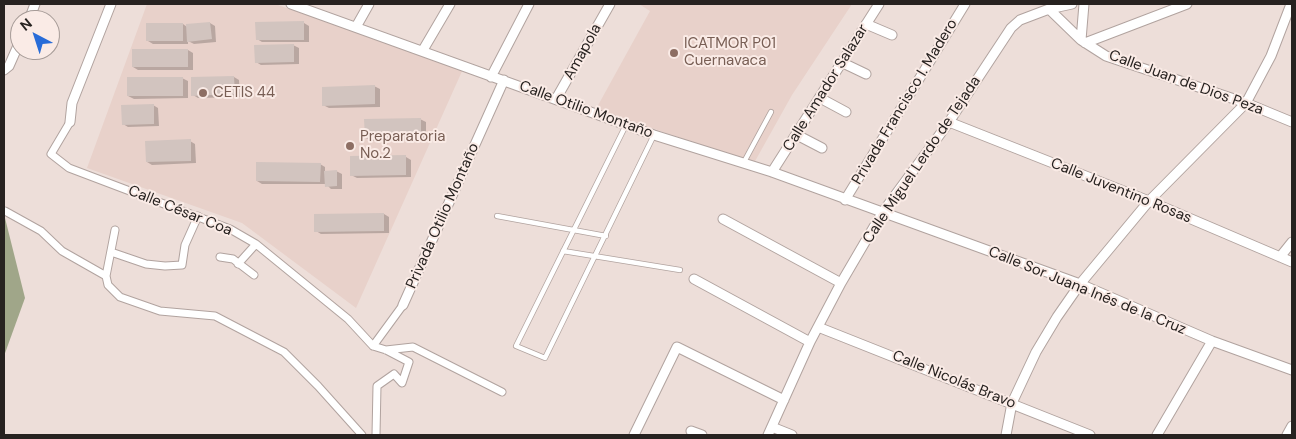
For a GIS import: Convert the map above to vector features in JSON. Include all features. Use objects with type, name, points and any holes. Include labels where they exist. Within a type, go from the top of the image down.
[{"type":"street","points":[[70,122],[72,103],[111,4]]},
{"type":"street","name":"Calle Otilio Montaño","points":[[291,4],[626,123],[654,135],[744,162],[882,213]]},
{"type":"street","points":[[356,27],[369,4]]},
{"type":"street","points":[[423,50],[450,4]]},
{"type":"street","points":[[491,76],[529,4]]},
{"type":"street","name":"Amapola","points":[[556,99],[610,4]]},
{"type":"street","name":"Calle Amador Salazar","points":[[772,172],[879,4]]},
{"type":"street","name":"Privada Francisco I. Madero","points":[[845,200],[965,4]]},
{"type":"street","name":"Calle Miguel Lerdo de Tejada","points":[[770,431],[810,342],[841,282],[882,213],[949,122],[1014,25],[1020,20],[1048,9],[1072,4]]},
{"type":"street","points":[[1084,4],[1083,41],[1188,4]]},
{"type":"street","points":[[1006,435],[1012,403],[1036,352],[1080,284],[1149,201],[1246,103],[1271,56],[1291,4]]},
{"type":"street","name":"Calle Juan de Dios Peza","points":[[1048,9],[1083,41],[1106,56],[1246,103],[1292,122]]},
{"type":"street","points":[[866,24],[892,35]]},
{"type":"street","points":[[4,70],[9,66],[12,60]]},
{"type":"street","points":[[843,63],[866,74]]},
{"type":"street","name":"Privada Otilio Montaño","points":[[373,346],[403,305],[504,80]]},
{"type":"street","points":[[820,98],[846,112]]},
{"type":"street","name":"Calle César Coa","points":[[70,122],[51,154],[69,168],[230,229],[256,244],[348,319],[373,346]]},
{"type":"street","name":"Calle Juventino Rosas","points":[[949,122],[1149,201],[1292,262]]},
{"type":"street","points":[[797,135],[822,148]]},
{"type":"street","points":[[5,211],[41,231],[62,251],[106,276]]},
{"type":"street","name":"Calle Sor Juana Inés de la Cruz","points":[[882,213],[1080,284],[1212,341],[1292,370]]},
{"type":"street","points":[[111,252],[146,264],[182,265],[185,245],[198,216]]},
{"type":"street","points":[[722,219],[841,282]]},
{"type":"street","points":[[115,230],[106,276],[108,285],[120,297],[160,311],[215,316],[284,352],[362,435]]},
{"type":"street","points":[[1280,257],[1292,242]]},
{"type":"street","points":[[238,264],[256,244]]},
{"type":"street","points":[[220,257],[233,259],[254,275]]},
{"type":"street","points":[[694,279],[810,342]]},
{"type":"street","name":"Calle Nicolás Bravo","points":[[818,327],[1090,435]]},
{"type":"street","points":[[1157,435],[1212,341]]},
{"type":"street","points":[[373,346],[386,350],[409,362],[402,383],[394,374],[377,386],[376,435]]},
{"type":"street","points":[[386,350],[413,347],[502,392]]},
{"type":"street","points":[[634,435],[677,347],[784,400]]},
{"type":"street","points":[[1288,435],[1292,426]]},
{"type":"street","points":[[691,431],[702,435]]},
{"type":"street","points":[[770,431],[792,435]]},
{"type":"lane","points":[[744,162],[771,112]]},
{"type":"lane","points":[[626,123],[516,346],[545,358],[654,135]]},
{"type":"lane","points":[[497,216],[606,236]]},
{"type":"lane","points":[[563,251],[595,258],[680,270]]},
{"type":"shaded area","points":[[147,4],[275,4],[463,69],[356,308],[242,223],[87,168]]},
{"type":"shaded area","name":"ICATMOR P01 Cuernavaca","points":[[639,4],[852,4],[792,95],[754,163],[596,109],[650,11]]},
{"type":"green space","points":[[4,214],[25,298],[4,356]]},
{"type":"building","points":[[304,21],[304,40],[256,40],[255,22]]},
{"type":"building","points":[[210,22],[212,39],[187,42],[186,24]]},
{"type":"building","points":[[146,23],[183,23],[183,41],[146,41]]},
{"type":"building","points":[[294,44],[294,62],[255,63],[254,45]]},
{"type":"building","points":[[132,49],[188,49],[188,67],[132,67]]},
{"type":"building","points":[[234,76],[235,94],[191,96],[191,77]]},
{"type":"building","points":[[127,77],[183,77],[183,96],[127,96]]},
{"type":"building","points":[[375,85],[375,104],[322,106],[322,87]]},
{"type":"building","points":[[154,104],[154,124],[122,125],[121,105]]},
{"type":"building","points":[[421,118],[421,138],[365,138],[364,119]]},
{"type":"building","points":[[191,139],[191,161],[146,162],[145,141]]},
{"type":"building","points":[[406,155],[406,175],[350,176],[350,156]]},
{"type":"building","points":[[256,162],[321,163],[320,182],[256,181]]},
{"type":"building","points":[[337,170],[337,186],[325,187],[324,171]]},
{"type":"building","points":[[384,213],[384,231],[314,232],[314,214]]},
{"type":"place","name":"ICATMOR P01 Cuernavaca","points":[[674,53]]},
{"type":"place","name":"CETIS 44","points":[[203,93]]},
{"type":"place","name":"Preparatoria No.2","points":[[350,146]]}]
